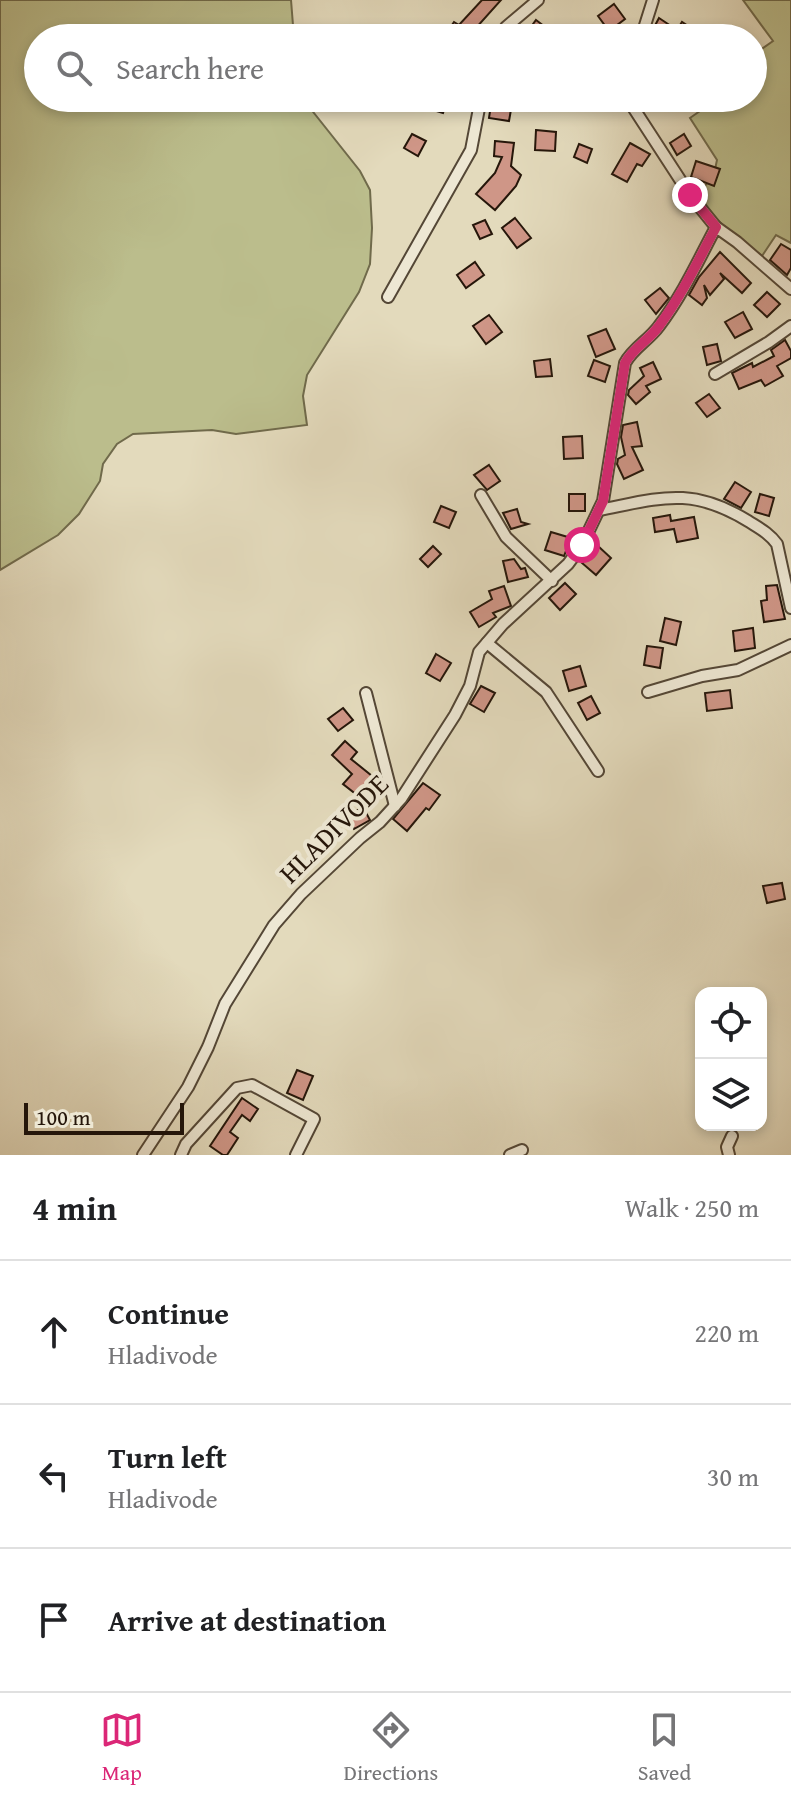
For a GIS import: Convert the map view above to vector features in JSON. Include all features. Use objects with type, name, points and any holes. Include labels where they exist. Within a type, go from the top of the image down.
[{"type":"street","points":[[510,24],[538,0]]},
{"type":"street","points":[[645,24],[653,0]]},
{"type":"street","points":[[388,297],[471,150],[478,112]]},
{"type":"street","points":[[636,112],[690,195],[716,227],[791,289]]},
{"type":"street","name":"HLADIVODE","points":[[143,1155],[188,1087],[225,1004],[274,925],[301,894],[395,806],[455,715],[470,686],[479,652],[503,624],[552,581],[582,545],[603,501],[625,363],[630,354],[657,329],[681,293],[716,227]]},
{"type":"street","points":[[715,374],[791,326]]},
{"type":"street","points":[[481,495],[506,537],[552,581]]},
{"type":"street","points":[[599,510],[673,496],[710,501],[734,512],[770,535],[777,544],[791,608]]},
{"type":"street","points":[[487,643],[546,692],[598,771]]},
{"type":"street","points":[[648,692],[702,676],[738,670],[791,645]]},
{"type":"street","points":[[366,693],[395,806]]},
{"type":"street","points":[[181,1155],[186,1144],[237,1088],[252,1085],[314,1119],[296,1155]]},
{"type":"street","points":[[729,1155],[728,1143],[732,1136]]},
{"type":"street","points":[[510,1155],[522,1150]]},
{"type":"green space","points":[[0,0],[291,0],[293,24],[24,24],[24,112],[313,112],[360,171],[370,190],[372,228],[370,264],[359,292],[307,375],[303,396],[307,425],[236,434],[212,430],[133,434],[117,444],[103,464],[100,481],[79,514],[58,535],[0,570]]},
{"type":"green space","points":[[743,0],[791,0],[791,243],[776,235],[762,256],[718,221],[698,195],[714,174],[717,160],[690,118],[699,112],[767,112],[767,45],[773,41],[767,33],[767,24],[761,24]]},
{"type":"building","points":[[482,0],[501,0],[480,24],[460,24]]},
{"type":"building","points":[[614,4],[625,19],[618,24],[604,24],[598,16]]},
{"type":"building","points":[[490,112],[511,112],[509,121],[489,118]]},
{"type":"building","points":[[536,130],[556,132],[555,151],[535,150]]},
{"type":"building","points":[[412,134],[426,141],[418,156],[404,148]]},
{"type":"building","points":[[684,134],[691,146],[677,155],[670,143]]},
{"type":"building","points":[[495,141],[514,143],[511,166],[521,175],[516,186],[495,210],[476,194],[495,173],[502,157],[494,156]]},
{"type":"building","points":[[630,143],[650,154],[642,166],[637,164],[627,182],[612,174]]},
{"type":"building","points":[[579,144],[592,149],[587,163],[574,157]]},
{"type":"building","points":[[696,161],[720,169],[714,186],[691,177]]},
{"type":"building","points":[[515,218],[531,238],[517,248],[502,228]]},
{"type":"building","points":[[485,220],[492,234],[480,239],[473,225]]},
{"type":"building","points":[[781,244],[791,250],[791,268],[787,275],[770,260]]},
{"type":"building","points":[[720,252],[751,283],[742,293],[720,273],[724,279],[710,295],[704,285],[707,298],[702,305],[689,295],[699,277]]},
{"type":"building","points":[[475,262],[484,275],[466,288],[457,275]]},
{"type":"building","points":[[660,288],[669,298],[656,314],[645,300]]},
{"type":"building","points":[[767,292],[780,304],[767,317],[754,305]]},
{"type":"building","points":[[743,312],[752,329],[735,338],[725,322]]},
{"type":"building","points":[[489,315],[502,332],[486,344],[473,326]]},
{"type":"building","points":[[606,329],[615,349],[596,357],[588,336]]},
{"type":"building","points":[[785,340],[791,358],[777,366],[783,376],[765,386],[761,380],[739,389],[732,373],[774,356],[771,350]]},
{"type":"building","points":[[717,344],[721,361],[707,365],[703,347]]},
{"type":"building","points":[[550,359],[552,376],[536,377],[534,361]]},
{"type":"building","points":[[594,360],[610,366],[605,382],[588,376]]},
{"type":"building","points":[[653,362],[661,379],[646,386],[650,392],[636,404],[628,395],[629,390],[644,376],[640,368]]},
{"type":"building","points":[[709,394],[720,408],[707,417],[696,403]]},
{"type":"building","points":[[637,422],[642,446],[632,447],[643,470],[624,479],[617,464],[618,459],[625,455],[621,437],[623,425]]},
{"type":"building","points":[[582,436],[583,458],[564,459],[563,437]]},
{"type":"building","points":[[489,465],[500,481],[487,490],[474,475]]},
{"type":"building","points":[[735,482],[751,492],[741,508],[724,499]]},
{"type":"building","points":[[569,494],[585,494],[585,511],[569,511]]},
{"type":"building","points":[[760,494],[774,498],[769,516],[755,512]]},
{"type":"building","points":[[441,506],[456,512],[449,528],[434,522]]},
{"type":"building","points":[[517,509],[521,522],[528,524],[511,529],[503,513]]},
{"type":"building","points":[[670,515],[671,521],[694,517],[698,538],[677,542],[674,529],[655,532],[653,518]]},
{"type":"building","points":[[551,532],[571,538],[564,556],[545,550]]},
{"type":"building","points":[[433,546],[441,554],[428,567],[420,559]]},
{"type":"building","points":[[598,546],[611,558],[596,575],[582,563]]},
{"type":"building","points":[[514,559],[521,569],[525,568],[528,577],[508,582],[503,561]]},
{"type":"building","points":[[565,583],[576,594],[560,610],[549,598]]},
{"type":"building","points":[[777,585],[785,619],[764,622],[761,601],[767,600],[766,586]]},
{"type":"building","points":[[504,586],[511,606],[493,613],[496,617],[479,627],[470,612],[492,599],[489,591]]},
{"type":"building","points":[[665,618],[681,622],[676,645],[660,641]]},
{"type":"building","points":[[753,628],[755,648],[735,651],[733,631]]},
{"type":"building","points":[[647,646],[663,648],[660,668],[644,665]]},
{"type":"building","points":[[436,654],[451,663],[440,681],[426,673]]},
{"type":"building","points":[[580,666],[586,686],[569,691],[563,671]]},
{"type":"building","points":[[481,686],[495,693],[484,712],[470,704]]},
{"type":"building","points":[[730,690],[732,708],[707,711],[705,693]]},
{"type":"building","points":[[591,696],[600,713],[587,720],[578,703]]},
{"type":"building","points":[[343,708],[353,720],[338,731],[328,719]]},
{"type":"building","points":[[345,741],[357,752],[351,759],[372,776],[357,795],[343,784],[352,774],[332,755]]},
{"type":"building","points":[[423,783],[440,795],[407,831],[393,819]]},
{"type":"building","points":[[363,807],[370,820],[354,829],[347,816]]},
{"type":"building","points":[[782,883],[785,899],[767,903],[763,886]]},
{"type":"building","points":[[297,1070],[313,1076],[303,1100],[287,1093]]},
{"type":"building","points":[[242,1098],[258,1109],[250,1121],[242,1115],[230,1132],[238,1138],[227,1155],[223,1155],[210,1146]]},
{"type":"route","points":[[582,545],[603,501],[625,363],[630,354],[657,329],[681,293],[716,227],[690,195]]}]
